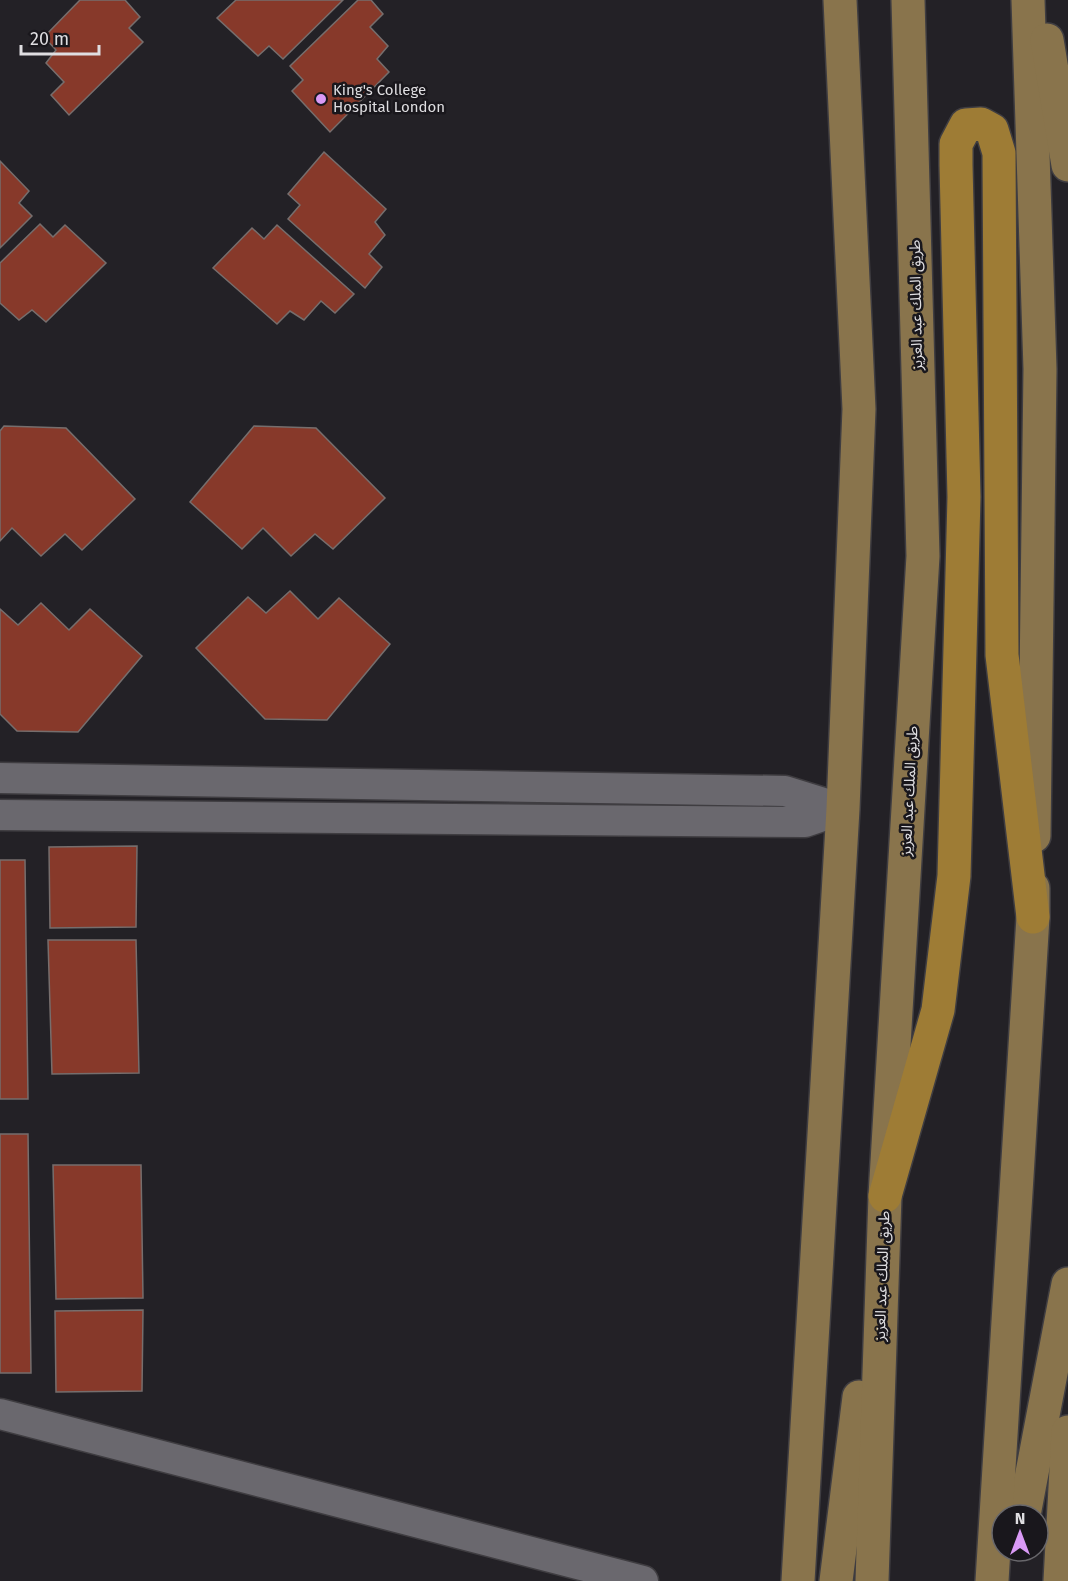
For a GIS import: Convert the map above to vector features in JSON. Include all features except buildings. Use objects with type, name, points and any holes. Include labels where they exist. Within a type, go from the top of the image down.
[{"type":"highway","points":[[885,1196],[938,1010],[954,876],[964,496],[956,165],[957,144],[966,125],[981,124],[992,130],[999,153],[1002,655],[1033,917]]},
{"type":"main road","points":[[798,1581],[843,809],[858,410],[840,0]]},
{"type":"main road","name":"طريق الملك عبد العزيز","points":[[872,1581],[885,1196],[923,556],[908,0]]},
{"type":"main road","points":[[993,1581],[1033,917],[1040,369],[1029,0]]},
{"type":"main road","points":[[1040,0],[1068,165]]},
{"type":"main road","points":[[836,1581],[885,1196]]},
{"type":"main road","points":[[1026,1503],[1068,1284]]},
{"type":"main road","points":[[1060,1581],[1068,1432]]},
{"type":"main road","points":[[1012,1581],[1016,1563]]},
{"type":"street","points":[[0,778],[785,791],[843,809]]},
{"type":"street","points":[[0,815],[805,822],[843,809]]},
{"type":"street","points":[[0,1414],[643,1581]]},
{"type":"place","name":"King's College Hospital London","points":[[321,99]]}]
